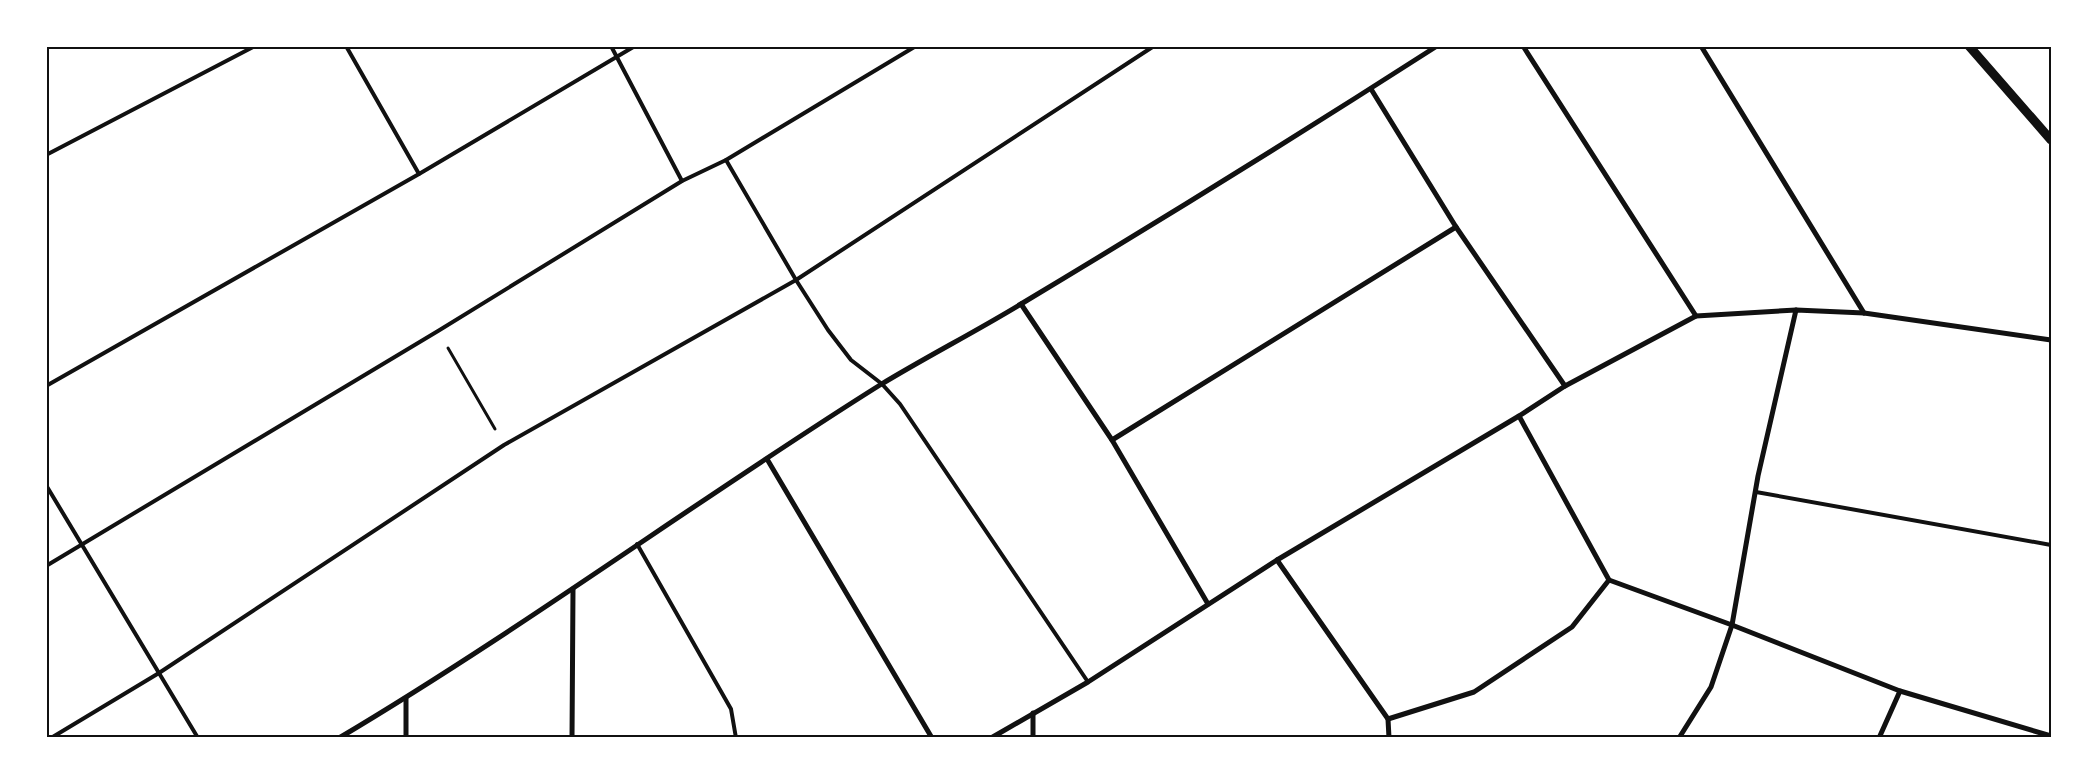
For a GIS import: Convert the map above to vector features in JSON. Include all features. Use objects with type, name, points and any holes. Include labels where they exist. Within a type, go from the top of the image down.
[{"type":"street","points":[[339,738],[406,698],[882,384],[1021,304],[1371,89],[1437,46]]},
{"type":"street","points":[[1523,46],[1696,316]]},
{"type":"street","points":[[1701,46],[1864,313]]},
{"type":"street","points":[[1969,46],[2051,140]]},
{"type":"street","points":[[1371,89],[1456,227],[1566,386]]},
{"type":"street","points":[[1112,440],[1456,227]]},
{"type":"street","points":[[1021,304],[1112,440],[1208,604]]},
{"type":"street","points":[[1679,738],[1712,687],[1732,625],[1756,492],[1796,310]]},
{"type":"street","points":[[991,738],[1088,682],[1277,560],[1566,386],[1696,316],[1796,310],[1864,313],[2051,340]]},
{"type":"street","points":[[1518,416],[1609,580],[1732,625],[1900,691],[2051,737]]},
{"type":"street","points":[[767,460],[932,738]]},
{"type":"street","points":[[1277,560],[1388,719],[1389,738]]},
{"type":"street","points":[[1388,719],[1474,692],[1572,626],[1609,580]]},
{"type":"street","points":[[572,738],[573,589]]},
{"type":"street","points":[[1879,738],[1900,691]]},
{"type":"street","points":[[406,698],[406,738]]},
{"type":"street","points":[[1033,713],[1033,738]]},
{"type":"lane","points":[[46,155],[255,46]]},
{"type":"lane","points":[[346,46],[419,174]]},
{"type":"lane","points":[[610,46],[682,181]]},
{"type":"lane","points":[[46,386],[419,174],[635,46]]},
{"type":"lane","points":[[46,566],[438,331],[682,181],[726,160],[916,46]]},
{"type":"lane","points":[[51,738],[158,673],[504,445],[796,280],[1148,48],[1154,46]]},
{"type":"lane","points":[[726,160],[796,280],[828,330],[851,360],[882,384],[900,404],[1088,682]]},
{"type":"lane","points":[[46,485],[198,738]]},
{"type":"lane","points":[[1756,492],[2051,546]]},
{"type":"lane","points":[[637,544],[731,709],[736,738]]},
{"type":"path","points":[[438,331],[504,445]]}]
